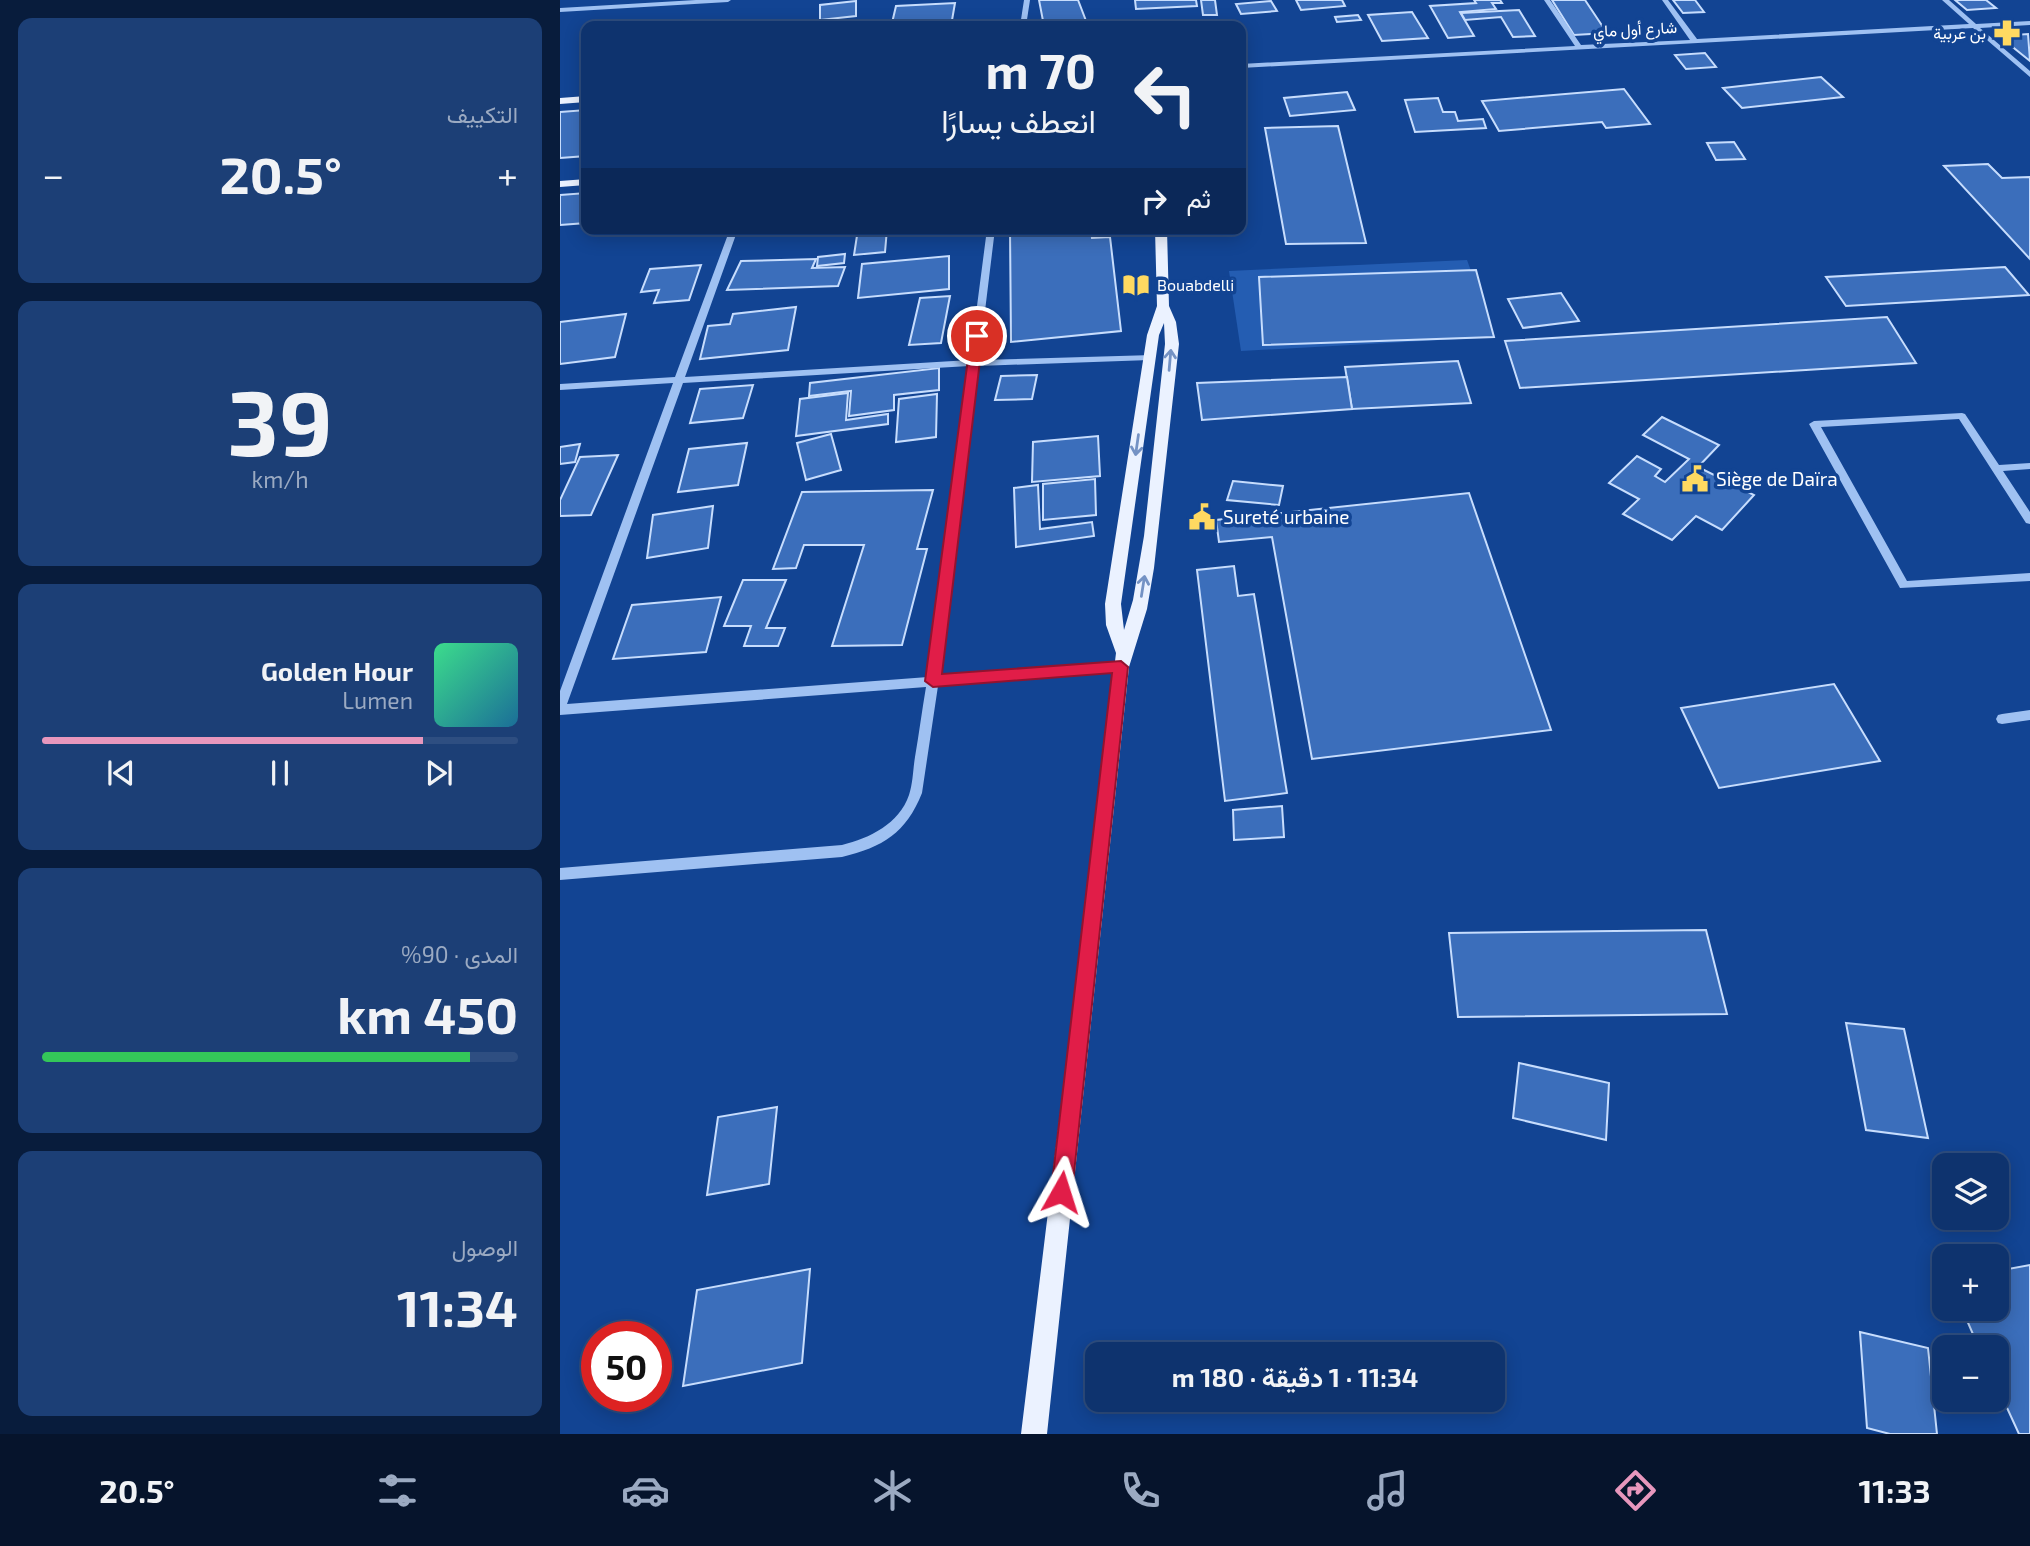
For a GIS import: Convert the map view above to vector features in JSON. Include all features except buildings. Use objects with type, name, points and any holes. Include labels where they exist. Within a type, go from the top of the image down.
[{"type":"main road","points":[[560,101],[581,99]]},
{"type":"main road","points":[[563,186],[581,183]]},
{"type":"main road","points":[[1122,659],[1114,625],[1113,604],[1153,335],[1163,306],[1161,235]]},
{"type":"main road","points":[[1034,1434],[1122,659],[1141,603],[1160,478],[1172,344],[1170,323],[1163,306]]},
{"type":"street","points":[[560,10],[728,0]]},
{"type":"street","points":[[1024,21],[1027,0]]},
{"type":"street","points":[[1547,0],[1578,46]]},
{"type":"street","points":[[1665,0],[1694,40]]},
{"type":"street","points":[[1945,0],[2030,75]]},
{"type":"street","name":"شارع أول ماي","points":[[1246,66],[2030,23]]},
{"type":"street","points":[[732,235],[560,709],[933,681],[1122,659]]},
{"type":"street","points":[[560,874],[842,851],[875,842],[890,832],[911,807],[916,793],[933,681],[990,235]]},
{"type":"street","points":[[560,387],[974,363],[1150,357]]},
{"type":"street","points":[[2030,466],[1999,468],[2030,520]]},
{"type":"street","points":[[2001,719],[2030,715]]},
{"type":"lane","points":[[1999,468],[1962,416],[1814,425],[1905,585],[2030,577]]},
{"type":"shaded area","points":[[1467,260],[1495,337],[1241,351],[1229,271]]},
{"type":"place","name":"بن عربية","points":[[2007,33]]},
{"type":"place","name":"Bouabdelli","points":[[1136,285]]},
{"type":"place","name":"Siège de Daïra","points":[[1695,479]]},
{"type":"place","name":"Sureté urbaine","points":[[1202,517]]},
{"type":"route","points":[[977,336],[933,681],[1121,667],[1061,1192]]}]
